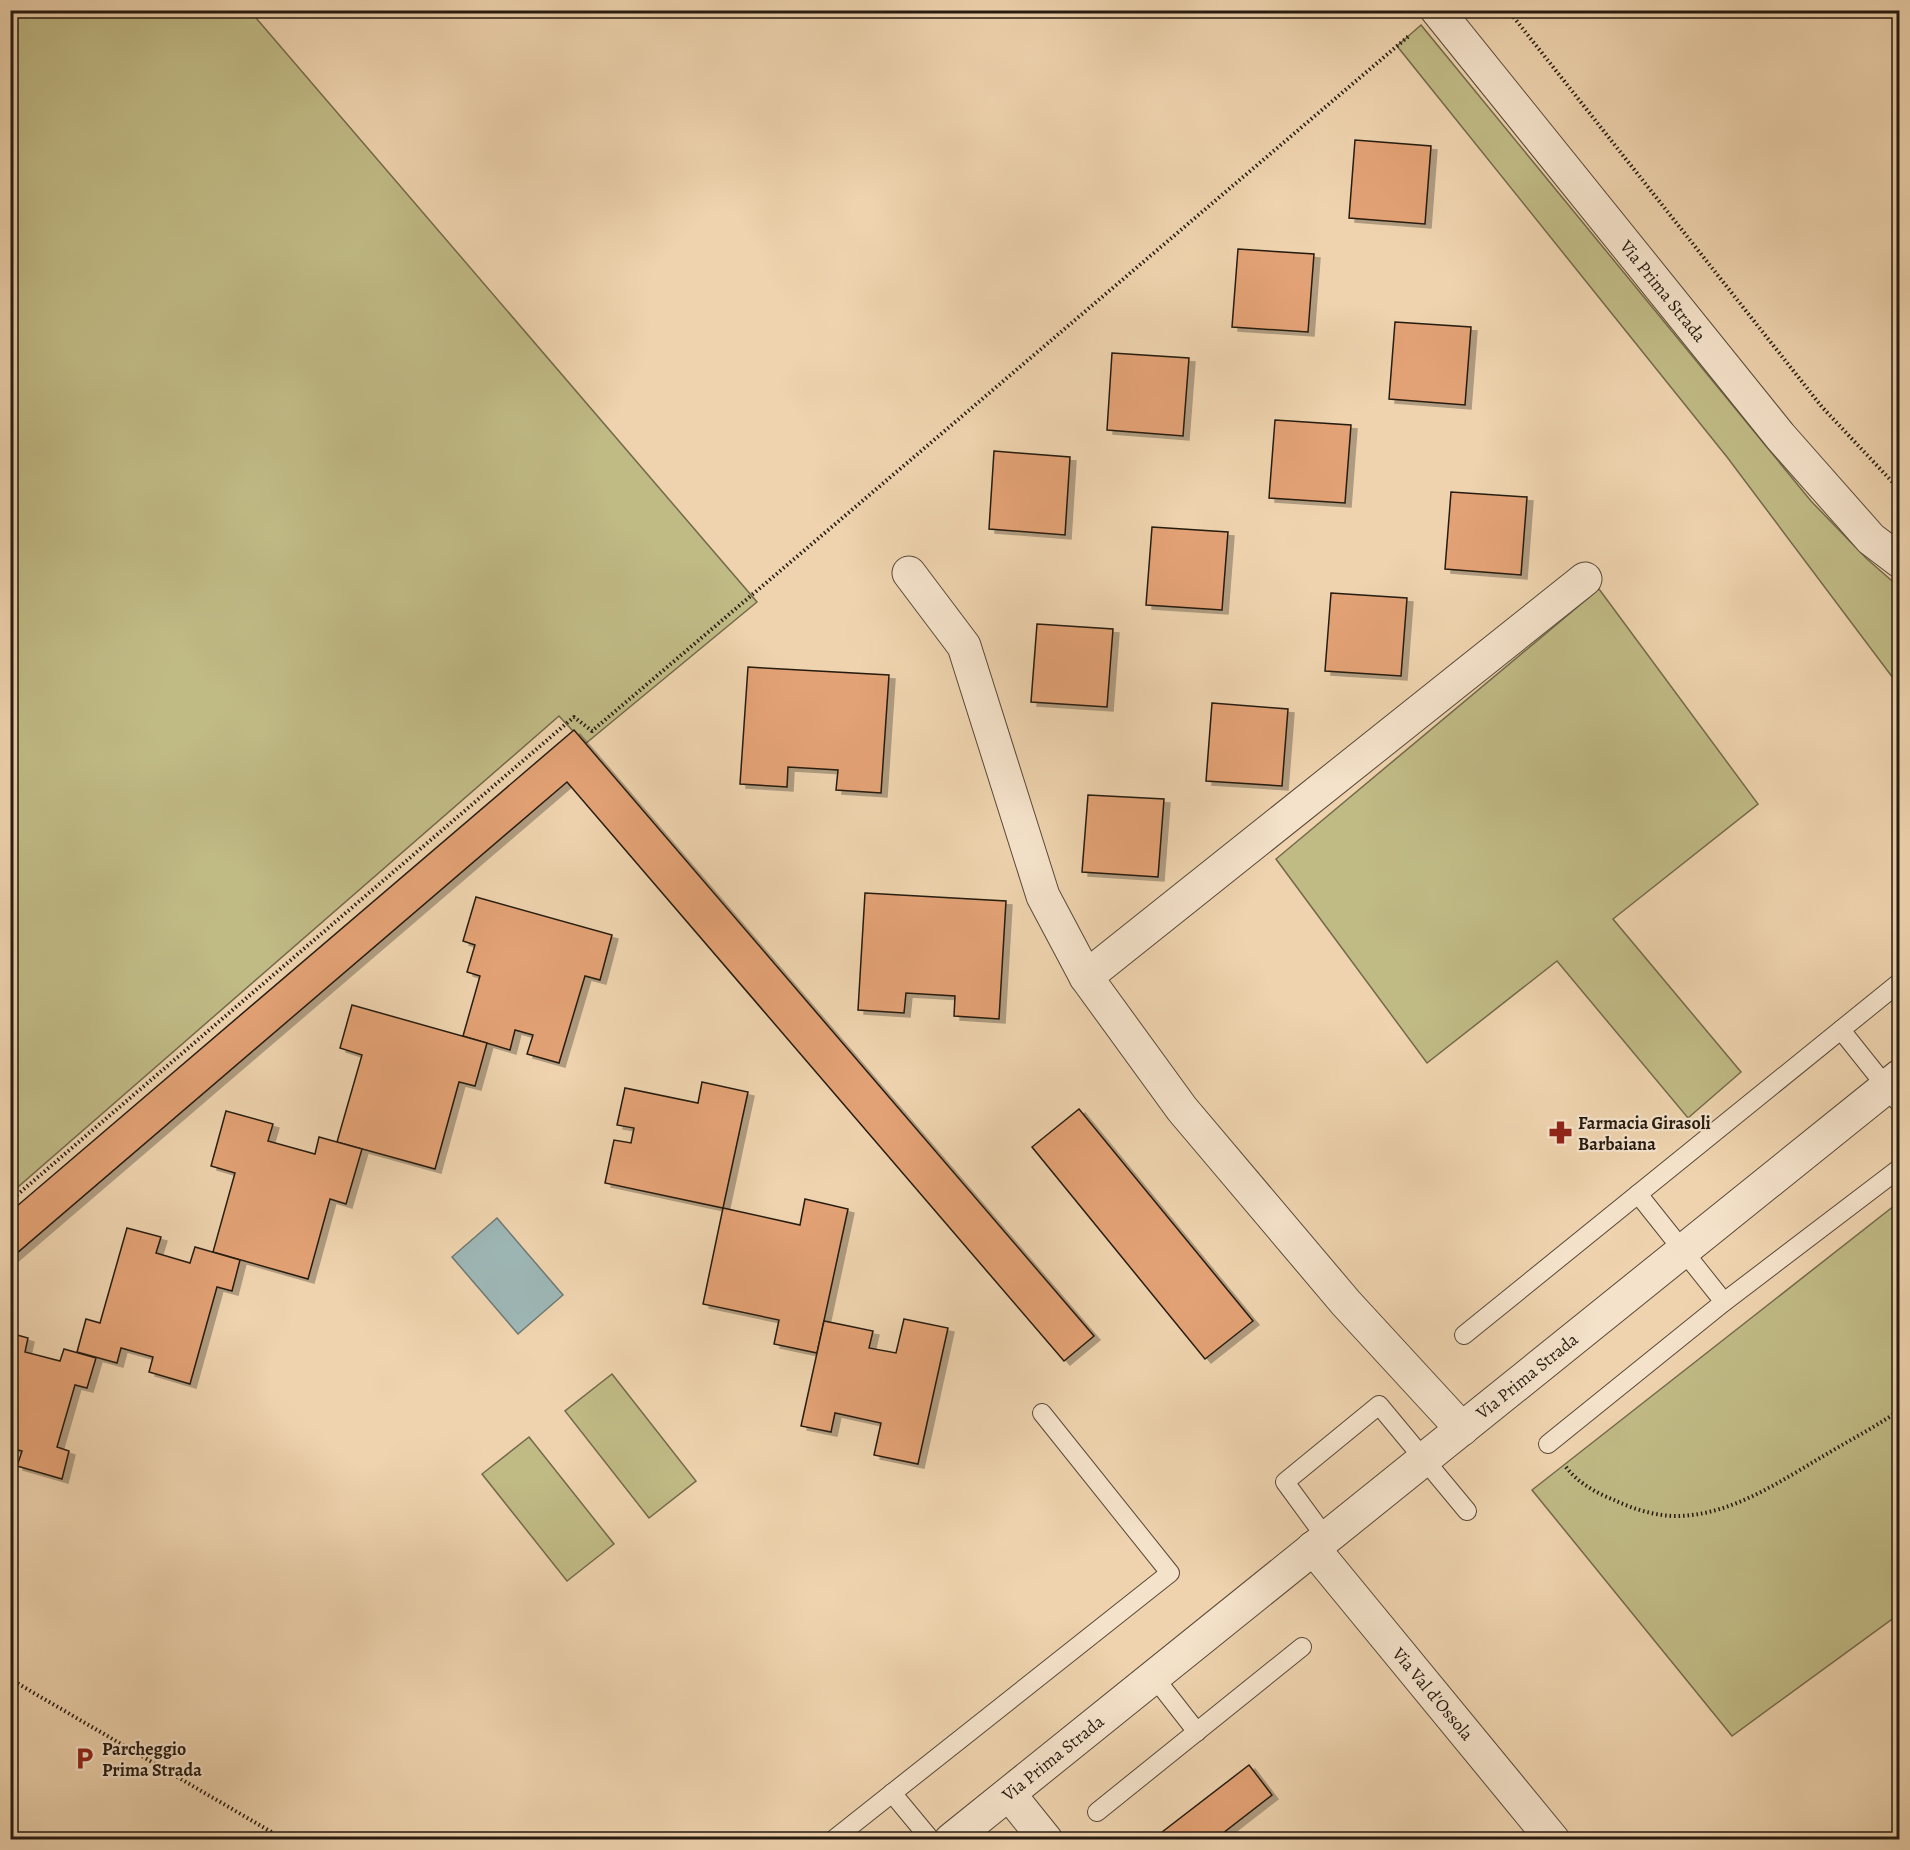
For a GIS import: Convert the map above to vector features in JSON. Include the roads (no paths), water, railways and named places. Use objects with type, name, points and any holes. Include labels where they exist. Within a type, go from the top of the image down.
[{"type":"street","name":"Via Prima Strada","points":[[1437,10],[1780,436],[1871,538],[1899,561]]},
{"type":"street","points":[[909,573],[964,646],[1043,896],[1086,977],[1182,1109],[1346,1303],[1462,1429]]},
{"type":"street","points":[[1086,977],[1585,579]]},
{"type":"street","name":"Via Prima Strada","points":[[951,1839],[1683,1251],[1895,1089]]},
{"type":"street","name":"Via Val d'Ossola","points":[[1319,1543],[1553,1839]]},
{"type":"street","points":[[1009,1794],[1046,1839]]},
{"type":"lane","points":[[1464,1335],[1899,982]]},
{"type":"lane","points":[[1841,1030],[1895,1089]]},
{"type":"lane","points":[[1548,1444],[1724,1302],[1899,1168]]},
{"type":"lane","points":[[1638,1194],[1724,1302]]},
{"type":"lane","points":[[1319,1543],[1285,1482],[1379,1405],[1467,1511]]},
{"type":"lane","points":[[833,1839],[1170,1573],[1042,1413]]},
{"type":"lane","points":[[1097,1812],[1302,1647]]},
{"type":"lane","points":[[1154,1677],[1197,1732]]},
{"type":"lane","points":[[892,1793],[931,1839]]},
{"type":"water","points":[[497,1218],[563,1295],[518,1334],[452,1257]]},
{"type":"place","name":"Farmacia Girasoli Barbaiana","points":[[1560,1133]]},
{"type":"place","name":"Parcheggio Prima Strada","points":[[84,1759]]}]
